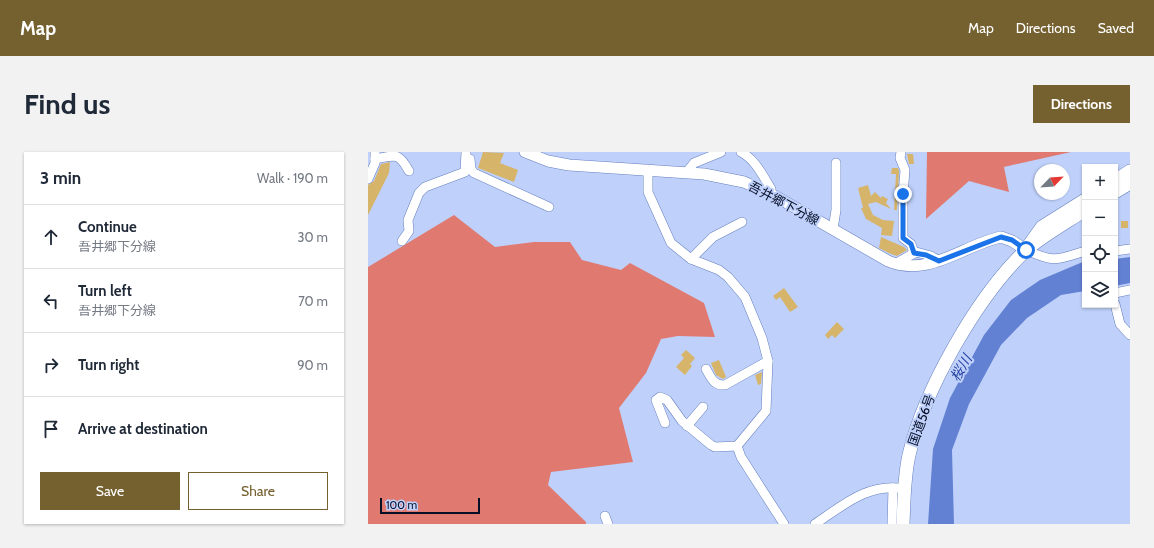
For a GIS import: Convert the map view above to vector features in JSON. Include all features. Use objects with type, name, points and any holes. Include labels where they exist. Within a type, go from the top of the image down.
[{"type":"highway","points":[[1118,179],[1130,171]]},
{"type":"highway","points":[[1118,190],[1130,183]]},
{"type":"highway","name":"国道56号","points":[[903,524],[899,488],[915,432],[932,389],[958,342],[998,279],[1026,250],[1042,227],[1082,202]]},
{"type":"highway","name":"国道56号","points":[[1026,250],[1082,212]]},
{"type":"main road","name":"吾井郷下分線","points":[[525,152],[560,164],[714,175],[737,180],[770,192],[895,264],[919,266],[939,261],[1001,237],[1012,240],[1026,250]]},
{"type":"street","points":[[402,241],[409,231],[408,220],[419,193],[427,185],[465,172],[466,152]]},
{"type":"street","points":[[470,152],[471,169],[474,173],[549,207]]},
{"type":"street","points":[[686,173],[694,163],[721,152]]},
{"type":"street","points":[[742,152],[750,158],[764,178],[771,189],[770,192]]},
{"type":"street","points":[[901,152],[900,158],[905,170],[903,194],[903,238],[911,244],[914,253]]},
{"type":"street","points":[[368,179],[375,163],[372,154],[398,155],[402,157],[409,170]]},
{"type":"street","points":[[833,229],[836,210],[836,163]]},
{"type":"street","points":[[648,170],[648,192],[666,235],[671,243],[691,259],[719,270],[745,298],[762,338],[768,361],[766,411],[737,446],[715,447],[686,426],[677,416],[667,400],[660,397],[656,400],[656,404],[665,423]]},
{"type":"street","points":[[691,259],[713,237],[742,222]]},
{"type":"street","points":[[1118,251],[1130,249]]},
{"type":"street","points":[[1026,250],[1054,260],[1082,252]]},
{"type":"street","points":[[895,264],[914,253],[926,255],[939,261]]},
{"type":"street","points":[[1118,292],[1130,290]]},
{"type":"street","points":[[1116,308],[1120,324],[1130,335]]},
{"type":"street","points":[[706,369],[714,382],[719,385],[725,385],[768,361]]},
{"type":"street","points":[[686,426],[703,407]]},
{"type":"street","points":[[737,446],[741,457],[784,524]]},
{"type":"street","points":[[815,524],[856,497],[872,490],[899,488],[892,524]]},
{"type":"shaded area","points":[[927,152],[1071,152],[1004,167],[1009,192],[969,181],[926,219]]},
{"type":"shaded area","points":[[454,215],[495,247],[534,242],[570,242],[582,260],[621,270],[630,263],[704,303],[715,337],[678,336],[661,339],[646,373],[619,408],[633,462],[551,472],[548,485],[586,522],[586,524],[368,524],[368,267]]},
{"type":"water","points":[[1130,257],[1130,283],[1118,285],[1118,259]]},
{"type":"water","points":[[1082,262],[1082,292],[1061,295],[1027,318],[1001,345],[969,404],[952,450],[954,524],[928,524],[933,449],[950,398],[984,335],[1011,300],[1040,280]]},
{"type":"building","points":[[483,152],[504,153],[500,163],[518,170],[514,182],[478,168]]},
{"type":"building","points":[[907,154],[913,154],[914,164],[909,164]]},
{"type":"building","points":[[390,162],[389,173],[368,215],[368,185],[374,181],[381,164]]},
{"type":"building","points":[[892,168],[898,168],[899,171],[897,210],[894,210],[896,174],[891,174]]},
{"type":"building","points":[[868,185],[871,196],[875,192],[881,198],[882,196],[888,199],[886,203],[891,209],[876,202],[868,204],[873,215],[883,220],[894,221],[892,236],[881,235],[882,228],[866,219],[861,208],[863,208],[858,188]]},
{"type":"building","points":[[1121,221],[1128,221],[1128,228],[1121,228]]},
{"type":"building","points":[[881,237],[904,247],[907,250],[897,256],[879,248]]},
{"type":"building","points":[[784,288],[798,307],[790,312],[780,297],[776,300],[773,296]]},
{"type":"building","points":[[837,322],[844,329],[835,338],[832,335],[828,339],[825,335]]},
{"type":"building","points":[[686,350],[695,358],[690,364],[692,366],[685,375],[676,367],[684,358],[681,355]]},
{"type":"building","points":[[719,360],[726,377],[723,379],[716,375],[711,363]]},
{"type":"building","points":[[762,372],[761,384],[758,385],[755,375]]},
{"type":"route","points":[[903,194],[903,239],[911,244],[914,253],[916,252],[931,256],[939,261],[1001,237],[1012,240],[1026,250]]},
{"type":"water label","name":"桜川","points":[[961,368]]}]
